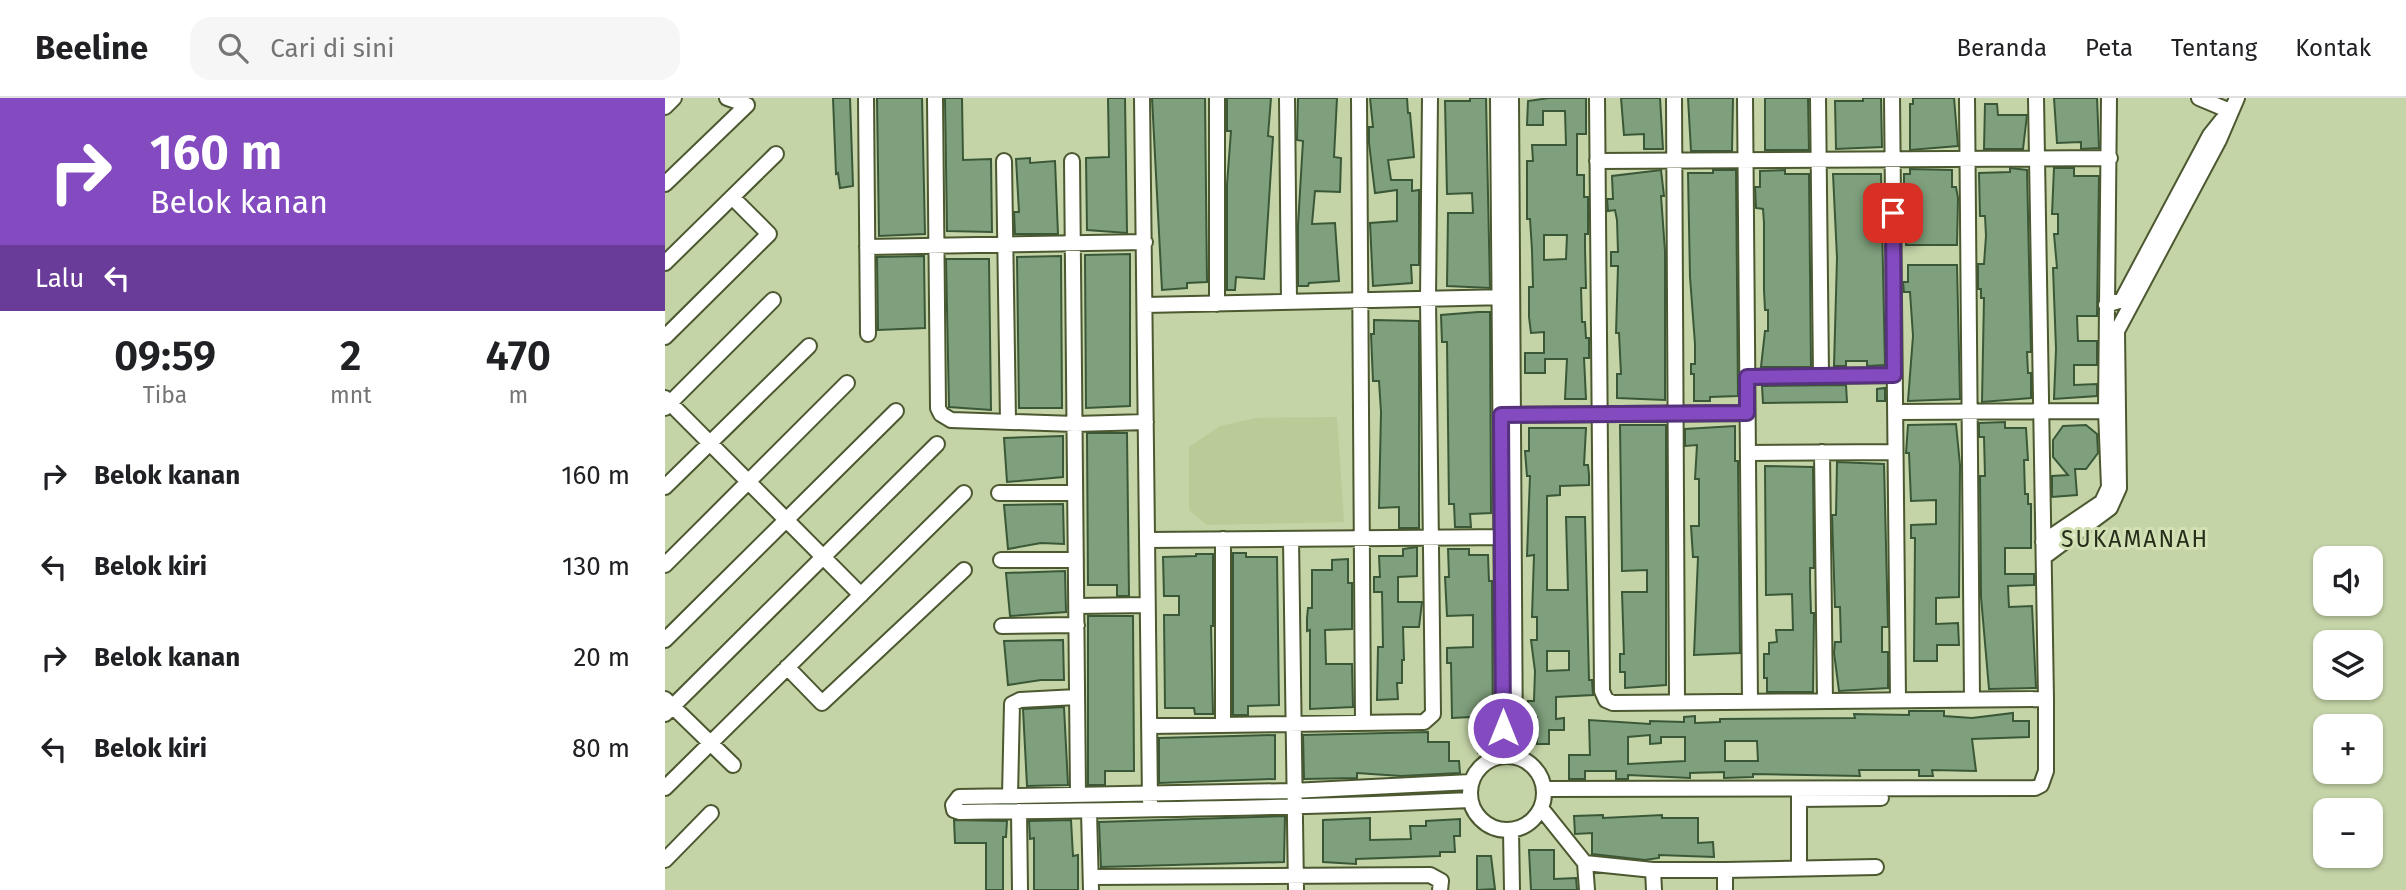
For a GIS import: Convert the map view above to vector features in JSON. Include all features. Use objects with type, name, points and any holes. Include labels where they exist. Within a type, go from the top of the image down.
[{"type":"street","points":[[665,107],[674,98]]},
{"type":"street","points":[[665,184],[747,104],[727,98]]},
{"type":"street","points":[[866,98],[868,334]]},
{"type":"street","points":[[935,98],[938,408],[941,414],[951,420],[1075,424],[1146,422]]},
{"type":"street","points":[[1142,98],[1150,810]]},
{"type":"street","points":[[1217,98],[1217,304]]},
{"type":"street","points":[[1287,98],[1289,302]]},
{"type":"street","points":[[1359,98],[1363,723]]},
{"type":"street","points":[[1149,726],[1424,722],[1433,714],[1428,299],[1430,98]]},
{"type":"street","points":[[1498,98],[1506,297],[1509,756]]},
{"type":"street","points":[[1506,297],[1511,98]]},
{"type":"street","points":[[1597,98],[1602,691],[1606,700],[1613,703],[2046,698]]},
{"type":"street","points":[[1674,98],[1677,702]]},
{"type":"street","points":[[1745,98],[1750,702]]},
{"type":"street","points":[[1818,98],[1821,376]]},
{"type":"street","points":[[1892,98],[1898,700]]},
{"type":"street","points":[[1967,98],[1972,699]]},
{"type":"street","points":[[1544,789],[1799,793],[2035,788],[2041,785],[2046,771],[2046,698],[2036,98]]},
{"type":"street","points":[[2043,542],[2073,524],[2106,496],[2109,487],[2106,304],[2109,98]]},
{"type":"street","points":[[2199,98],[2234,105]]},
{"type":"street","points":[[2106,304],[2122,300],[2210,135],[2234,105]]},
{"type":"street","points":[[2044,558],[2111,508],[2116,500],[2119,488],[2117,331],[2219,140],[2234,105]]},
{"type":"street","points":[[665,263],[776,154]]},
{"type":"street","points":[[1597,161],[2110,158]]},
{"type":"street","points":[[1004,161],[1009,421]]},
{"type":"street","points":[[1072,161],[1078,795]]},
{"type":"street","points":[[665,337],[769,234],[732,197]]},
{"type":"street","points":[[867,247],[1145,242]]},
{"type":"street","points":[[1145,305],[1506,297]]},
{"type":"street","points":[[773,300],[667,403],[861,595]]},
{"type":"street","points":[[665,487],[809,346]]},
{"type":"street","points":[[1747,377],[1894,375]]},
{"type":"street","points":[[665,565],[847,383]]},
{"type":"street","points":[[665,640],[896,411]]},
{"type":"street","points":[[1895,412],[2106,411]]},
{"type":"street","points":[[1507,415],[1747,413]]},
{"type":"street","points":[[733,765],[668,706],[937,444]]},
{"type":"street","points":[[1822,452],[1825,701]]},
{"type":"street","points":[[1748,453],[1895,452]]},
{"type":"street","points":[[665,788],[964,493]]},
{"type":"street","points":[[999,494],[1075,493]]},
{"type":"street","points":[[1147,540],[1508,537]]},
{"type":"street","points":[[1223,539],[1223,725]]},
{"type":"street","points":[[1291,539],[1292,791],[1296,883]]},
{"type":"street","points":[[1001,560],[1076,560]]},
{"type":"street","points":[[787,667],[822,704],[964,570]]},
{"type":"street","points":[[1076,606],[1148,605]]},
{"type":"street","points":[[1002,626],[1077,625]]},
{"type":"street","points":[[1010,796],[1012,704],[1020,700],[1077,697]]},
{"type":"street","points":[[1509,756],[1535,768],[1544,789],[1541,808],[1529,823],[1511,830],[1485,823],[1470,800],[1471,782],[1483,764],[1509,756]]},
{"type":"street","points":[[1470,800],[1293,808],[1089,811],[960,812],[954,810],[953,805],[959,797],[1292,791],[1471,782]]},
{"type":"street","points":[[1799,793],[1881,798]]},
{"type":"street","points":[[1799,793],[1799,867]]},
{"type":"street","points":[[1541,808],[1585,863],[1587,890]]},
{"type":"street","points":[[1019,811],[1020,890]]},
{"type":"street","points":[[1089,811],[1091,884],[1366,883],[1430,875],[1441,881],[1440,890]]},
{"type":"street","points":[[665,860],[711,813]]},
{"type":"street","points":[[1511,830],[1512,890]]},
{"type":"street","points":[[1585,863],[1653,870],[1876,867]]},
{"type":"street","points":[[1653,870],[1654,890]]},
{"type":"street","points":[[1725,870],[1725,890]]},
{"type":"shaded area","points":[[1337,417],[1344,522],[1207,525],[1189,510],[1189,447],[1220,426],[1256,418]]},
{"type":"building","points":[[833,98],[850,98],[853,186],[840,188],[838,173],[836,174]]},
{"type":"building","points":[[877,98],[922,98],[925,234],[879,236]]},
{"type":"building","points":[[945,98],[962,98],[963,160],[991,159],[992,232],[947,231]]},
{"type":"building","points":[[1108,98],[1125,98],[1127,233],[1087,230],[1086,158],[1109,157]]},
{"type":"building","points":[[1152,98],[1205,98],[1207,282],[1187,283],[1187,288],[1162,290]]},
{"type":"building","points":[[1227,98],[1271,98],[1268,136],[1273,137],[1264,279],[1236,277],[1235,290],[1227,290],[1227,184],[1231,131],[1227,131]]},
{"type":"building","points":[[1298,98],[1337,98],[1334,157],[1341,158],[1340,192],[1315,191],[1312,224],[1335,223],[1339,281],[1309,283],[1308,286],[1298,286],[1298,225],[1303,141],[1297,140]]},
{"type":"building","points":[[1370,98],[1407,98],[1414,157],[1388,160],[1391,180],[1412,180],[1412,191],[1419,190],[1419,265],[1411,265],[1412,283],[1373,286],[1370,223],[1397,221],[1397,190],[1375,193],[1369,143],[1369,127],[1373,127]]},
{"type":"building","points":[[1470,98],[1486,98],[1490,288],[1447,286],[1448,213],[1473,213],[1472,193],[1447,194],[1445,101],[1470,101]]},
{"type":"building","points":[[1586,98],[1586,134],[1577,134],[1577,175],[1584,175],[1584,197],[1588,197],[1588,234],[1585,234],[1586,288],[1581,288],[1582,322],[1585,322],[1586,338],[1589,338],[1589,358],[1584,358],[1586,399],[1565,399],[1567,359],[1545,359],[1545,373],[1525,373],[1525,353],[1544,353],[1544,332],[1531,333],[1529,317],[1529,287],[1533,287],[1530,219],[1527,219],[1527,161],[1533,161],[1532,145],[1566,145],[1565,111],[1543,111],[1543,125],[1527,125],[1528,101]],"holes":[[[1544,235],[1567,235],[1566,259],[1544,260]]]},
{"type":"building","points":[[1621,98],[1660,98],[1663,149],[1644,149],[1644,134],[1624,135]]},
{"type":"building","points":[[1688,98],[1733,98],[1732,151],[1691,151]]},
{"type":"building","points":[[1765,98],[1808,98],[1809,150],[1765,150]]},
{"type":"building","points":[[1863,98],[1881,98],[1882,147],[1836,149],[1835,101],[1863,101]]},
{"type":"building","points":[[1913,98],[1954,98],[1958,146],[1910,150],[1910,104],[1913,104]]},
{"type":"building","points":[[2054,98],[2097,98],[2099,148],[2081,149],[2081,142],[2057,143]]},
{"type":"building","points":[[1985,104],[1997,104],[1998,115],[2027,115],[2023,149],[1984,149]]},
{"type":"building","points":[[1030,158],[1030,163],[1055,161],[1058,234],[1015,234],[1014,212],[1019,212],[1016,159]]},
{"type":"building","points":[[2010,168],[2027,170],[2031,352],[2027,352],[2028,373],[2031,373],[2031,398],[1982,402],[1984,298],[1981,298],[1981,289],[1978,289],[1978,264],[1984,264],[1986,236],[1985,216],[1980,216],[1979,173],[2010,172]]},
{"type":"building","points":[[2054,168],[2074,168],[2074,176],[2099,176],[2097,316],[2077,316],[2078,341],[2097,341],[2097,365],[2074,365],[2074,385],[2097,384],[2097,396],[2054,399],[2056,349],[2053,268],[2057,268],[2054,234],[2058,234],[2058,214],[2052,214]]},
{"type":"building","points":[[1910,169],[1952,170],[1952,187],[1956,187],[1958,198],[1957,245],[1906,245],[1907,185],[1904,185],[1904,174],[1910,174]]},
{"type":"building","points":[[1661,170],[1665,251],[1665,400],[1617,398],[1617,374],[1621,374],[1619,333],[1616,333],[1618,266],[1611,266],[1611,252],[1618,252],[1617,220],[1615,210],[1608,211],[1607,199],[1613,199],[1612,176]]},
{"type":"building","points":[[1713,170],[1736,170],[1738,396],[1710,397],[1710,401],[1694,401],[1694,374],[1691,374],[1691,364],[1695,364],[1695,344],[1690,277],[1688,173],[1713,173]]},
{"type":"building","points":[[1785,170],[1785,174],[1809,174],[1811,367],[1761,367],[1765,331],[1768,331],[1768,310],[1765,310],[1764,290],[1763,209],[1756,208],[1755,187],[1760,187],[1760,171]]},
{"type":"building","points":[[1833,174],[1881,174],[1885,365],[1867,366],[1867,361],[1846,361],[1846,366],[1834,366],[1837,258]]},
{"type":"building","points":[[1130,254],[1130,406],[1086,408],[1085,255]]},
{"type":"building","points":[[924,256],[925,328],[878,330],[877,257]]},
{"type":"building","points":[[1061,256],[1062,408],[1019,408],[1017,257]]},
{"type":"building","points":[[946,259],[989,259],[991,410],[949,407]]},
{"type":"building","points":[[1908,265],[1957,265],[1960,399],[1908,401],[1913,336],[1910,292],[1904,292],[1903,282],[1908,282]]},
{"type":"building","points":[[1490,312],[1491,513],[1470,514],[1471,527],[1455,527],[1454,504],[1449,504],[1447,342],[1442,342],[1441,315]]},
{"type":"building","points":[[1374,320],[1419,321],[1419,528],[1399,528],[1399,507],[1379,508],[1381,412],[1379,381],[1373,381],[1371,334],[1374,334]]},
{"type":"building","points":[[1846,385],[1847,402],[1763,403],[1762,386]]},
{"type":"building","points":[[1885,388],[1885,401],[1877,401],[1877,389]]},
{"type":"building","points":[[2005,422],[2005,428],[2026,428],[2028,460],[2024,460],[2025,494],[2028,494],[2028,504],[2031,504],[2031,548],[2005,548],[2005,574],[2034,574],[2034,585],[2008,586],[2009,607],[2032,606],[2036,688],[1989,689],[1981,597],[1980,476],[1985,476],[1984,437],[1979,437],[1979,423]]},
{"type":"building","points":[[1956,424],[1960,465],[1959,597],[1936,598],[1936,624],[1958,623],[1959,645],[1937,645],[1937,661],[1914,661],[1915,538],[1911,538],[1911,525],[1936,524],[1936,500],[1911,501],[1909,453],[1906,453],[1908,425]]},
{"type":"building","points":[[1620,425],[1666,425],[1666,685],[1625,688],[1625,672],[1620,672],[1620,654],[1624,654],[1622,592],[1647,592],[1647,570],[1622,571]]},
{"type":"building","points":[[2086,425],[2097,434],[2098,453],[2086,469],[2075,469],[2077,495],[2052,497],[2052,476],[2068,475],[2053,457],[2053,440],[2063,426]]},
{"type":"building","points":[[1735,426],[1735,461],[1738,461],[1740,653],[1694,655],[1698,557],[1693,557],[1691,526],[1699,526],[1699,479],[1695,479],[1697,445],[1685,446],[1685,429]]},
{"type":"building","points":[[1529,428],[1586,428],[1584,465],[1588,465],[1589,485],[1560,486],[1560,495],[1547,496],[1547,590],[1568,590],[1566,517],[1585,517],[1589,680],[1592,680],[1593,695],[1556,697],[1556,719],[1564,718],[1564,730],[1549,730],[1549,744],[1537,744],[1537,717],[1528,717],[1528,701],[1534,701],[1535,671],[1531,640],[1537,640],[1537,617],[1532,617],[1534,555],[1527,556],[1530,476],[1527,476],[1525,451],[1529,451]],"holes":[[[1547,651],[1569,651],[1569,670],[1547,671]]]},
{"type":"building","points":[[1087,433],[1127,433],[1129,596],[1117,596],[1117,585],[1088,585]]},
{"type":"building","points":[[1063,436],[1063,477],[1007,482],[1004,438]]},
{"type":"building","points":[[1837,462],[1884,464],[1888,627],[1882,627],[1882,652],[1888,652],[1888,688],[1839,691],[1834,653],[1835,642],[1841,642],[1840,607],[1835,607],[1832,515],[1836,515]]},
{"type":"building","points":[[1765,466],[1813,467],[1814,568],[1810,568],[1810,582],[1811,613],[1814,613],[1813,692],[1767,692],[1767,678],[1764,678],[1764,654],[1769,654],[1769,643],[1777,642],[1776,630],[1793,630],[1792,594],[1766,595]]},
{"type":"building","points":[[1063,504],[1064,544],[1041,543],[1008,549],[1004,505]]},
{"type":"building","points":[[1417,547],[1417,576],[1398,577],[1398,602],[1422,602],[1419,627],[1403,627],[1404,660],[1402,683],[1397,683],[1398,699],[1377,700],[1378,647],[1383,647],[1382,592],[1374,592],[1374,577],[1380,577],[1379,556],[1403,556],[1403,549]]},
{"type":"building","points":[[1448,549],[1469,549],[1469,555],[1488,555],[1489,581],[1492,581],[1493,752],[1478,753],[1478,738],[1471,738],[1471,717],[1452,718],[1451,663],[1447,663],[1447,648],[1473,647],[1473,615],[1447,616],[1445,577],[1449,577]]},
{"type":"building","points":[[1233,553],[1246,553],[1246,557],[1277,557],[1279,705],[1248,706],[1248,715],[1233,715]]},
{"type":"building","points":[[1213,554],[1213,714],[1195,714],[1194,708],[1165,708],[1164,615],[1179,615],[1179,596],[1164,596],[1163,557]]},
{"type":"building","points":[[1348,559],[1348,583],[1352,583],[1352,629],[1325,630],[1326,664],[1352,664],[1353,707],[1310,709],[1310,630],[1307,631],[1307,618],[1308,608],[1312,608],[1312,570],[1332,570],[1332,560]]},
{"type":"building","points":[[1065,571],[1066,612],[1010,616],[1006,573]]},
{"type":"building","points":[[1088,616],[1133,616],[1134,771],[1105,771],[1105,785],[1088,785]]},
{"type":"building","points":[[1063,640],[1064,680],[1008,685],[1004,641]]},
{"type":"building","points":[[1064,707],[1068,785],[1027,786],[1023,709]]},
{"type":"building","points":[[1909,711],[1944,711],[1944,716],[1972,718],[2013,713],[2013,721],[2029,721],[2029,737],[1972,739],[1976,771],[1932,770],[1933,776],[1919,776],[1919,770],[1859,770],[1860,776],[1753,774],[1753,777],[1724,778],[1724,772],[1690,773],[1690,778],[1628,775],[1628,779],[1616,779],[1616,771],[1585,771],[1585,779],[1569,779],[1569,755],[1590,755],[1589,720],[1650,724],[1650,721],[1684,722],[1684,717],[1695,716],[1695,723],[1720,722],[1720,719],[1855,718],[1854,714],[1909,715]],"holes":[[[1650,735],[1650,744],[1661,743],[1661,737],[1685,737],[1685,761],[1628,764],[1628,737]],[[1725,741],[1757,741],[1758,761],[1725,761]]]},
{"type":"building","points":[[1428,732],[1428,742],[1449,742],[1449,761],[1459,761],[1460,773],[1401,776],[1357,773],[1357,778],[1304,779],[1303,735]]},
{"type":"building","points":[[1275,735],[1275,779],[1159,783],[1159,738]]},
{"type":"building","points":[[1603,815],[1603,818],[1662,815],[1662,818],[1698,818],[1698,843],[1713,842],[1714,857],[1659,855],[1659,858],[1645,860],[1592,854],[1592,833],[1575,834],[1574,816]]},
{"type":"building","points":[[1285,816],[1284,862],[1101,867],[1099,822]]},
{"type":"building","points":[[1370,818],[1370,840],[1411,839],[1410,826],[1426,826],[1426,821],[1460,819],[1460,836],[1454,836],[1455,852],[1440,852],[1440,856],[1356,859],[1356,864],[1323,862],[1323,820]]},
{"type":"building","points":[[954,820],[1007,821],[1006,837],[1003,837],[1003,890],[986,890],[986,843],[955,843]]},
{"type":"building","points":[[1071,820],[1073,856],[1078,855],[1078,890],[1034,890],[1034,838],[1030,839],[1029,821]]},
{"type":"building","points":[[1529,850],[1554,850],[1554,879],[1576,878],[1577,890],[1531,890]]},
{"type":"building","points":[[1477,856],[1491,856],[1495,889],[1477,890]]},
{"type":"district","name":"SUKAMANAH","points":[[2135,539]]},
{"type":"route","points":[[1503,728],[1501,415],[1747,413],[1747,377],[1894,375],[1893,213]]}]
